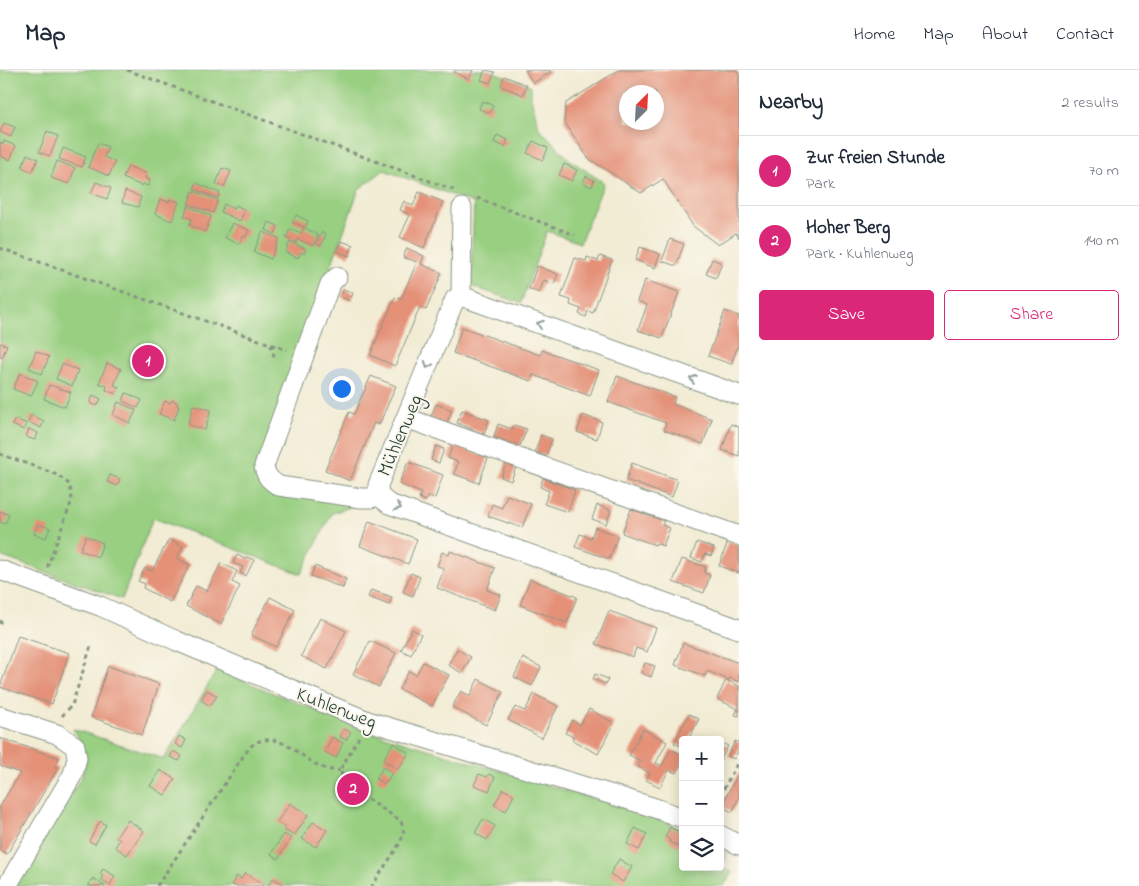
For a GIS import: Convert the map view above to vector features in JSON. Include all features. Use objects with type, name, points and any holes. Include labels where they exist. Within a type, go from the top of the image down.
[{"type":"street","points":[[465,199],[460,296],[739,395]]},
{"type":"street","points":[[337,277],[330,284],[264,466],[266,474],[279,486],[361,498],[379,496]]},
{"type":"street","name":"Mühlenweg","points":[[460,296],[455,299],[378,485],[379,496],[389,504],[738,625]]},
{"type":"street","points":[[406,418],[739,536]]},
{"type":"street","name":"Kuhlenweg","points":[[0,570],[100,606],[177,641],[368,721],[679,817]]},
{"type":"street","points":[[0,716],[57,734],[75,746],[77,758],[73,774],[7,886]]},
{"type":"street","points":[[724,837],[739,845]]},
{"type":"path","points":[[127,70],[465,199],[575,235]]},
{"type":"path","points":[[0,248],[294,353]]},
{"type":"path","points":[[271,345],[275,360]]},
{"type":"path","points":[[0,454],[58,475],[70,485],[72,500],[41,585]]},
{"type":"path","points":[[0,624],[3,617]]},
{"type":"path","points":[[49,732],[72,705],[91,646]]},
{"type":"path","points":[[340,770],[368,721]]},
{"type":"path","points":[[157,886],[253,744],[269,739],[285,743],[321,767],[328,770],[340,770]]},
{"type":"path","points":[[724,788],[739,760]]},
{"type":"path","points":[[340,770],[345,782],[352,789],[401,821],[403,827],[404,833],[400,843],[372,886]]},
{"type":"green space","points":[[0,70],[488,70],[531,86],[531,98],[539,128],[569,159],[604,183],[580,243],[547,231],[521,303],[471,286],[474,203],[384,170],[359,189],[255,477],[262,485],[269,489],[357,505],[332,513],[301,574],[153,518],[122,599],[0,556]]},
{"type":"green space","points":[[217,670],[361,729],[657,818],[679,828],[679,871],[724,871],[724,868],[732,872],[724,886],[14,886],[82,776],[85,762],[84,751],[73,729],[164,759]]},
{"type":"green space","points":[[724,848],[726,849],[724,862]]},
{"type":"building","points":[[455,70],[473,70],[469,79],[454,72]]},
{"type":"building","points":[[485,70],[495,72],[490,83],[481,80]]},
{"type":"building","points":[[525,70],[549,70],[551,72],[533,83]]},
{"type":"building","points":[[619,70],[736,70],[739,74],[739,238],[736,233],[718,245],[693,226],[663,179],[641,193],[588,158],[564,121],[566,103]]},
{"type":"building","points":[[504,76],[527,85],[523,95],[501,86]]},
{"type":"building","points":[[482,101],[493,105],[490,113],[479,109]]},
{"type":"building","points":[[4,123],[15,127],[11,137],[0,132]]},
{"type":"building","points":[[47,131],[58,136],[50,156],[39,152]]},
{"type":"building","points":[[497,135],[508,140],[505,147],[494,142]]},
{"type":"building","points":[[4,141],[16,146],[10,160],[0,156],[0,142],[3,144]]},
{"type":"building","points":[[533,141],[548,148],[543,160],[527,153]]},
{"type":"building","points":[[98,143],[108,147],[104,157],[115,162],[109,176],[88,167]]},
{"type":"building","points":[[63,148],[86,157],[82,167],[59,159]]},
{"type":"building","points":[[27,154],[38,159],[32,172],[22,167]]},
{"type":"building","points":[[57,161],[75,168],[69,184],[51,178]]},
{"type":"building","points":[[564,164],[577,170],[572,181],[559,175]]},
{"type":"building","points":[[128,166],[147,174],[145,178],[150,180],[148,186],[143,184],[142,186],[123,178]]},
{"type":"building","points":[[222,168],[231,171],[224,187],[216,184]]},
{"type":"building","points":[[586,176],[594,180],[592,187],[583,183]]},
{"type":"building","points":[[96,182],[111,188],[107,199],[91,193]]},
{"type":"building","points":[[196,183],[220,193],[218,198],[194,189]]},
{"type":"building","points":[[125,191],[141,197],[138,207],[122,203]]},
{"type":"building","points":[[193,191],[218,200],[213,213],[188,204]]},
{"type":"building","points":[[419,192],[443,202],[424,248],[400,237],[410,215],[400,210],[404,201],[413,206]]},
{"type":"building","points":[[160,199],[169,202],[170,199],[179,202],[172,221],[155,214]]},
{"type":"building","points":[[224,204],[234,209],[236,205],[245,210],[240,221],[221,212]]},
{"type":"building","points":[[188,206],[211,216],[205,232],[189,225],[192,219],[184,216]]},
{"type":"building","points":[[296,215],[308,221],[305,228],[318,235],[313,246],[298,239],[296,243],[286,238],[290,229],[301,233],[304,227],[292,222]]},
{"type":"building","points":[[269,222],[278,226],[275,234],[266,230]]},
{"type":"building","points":[[232,223],[249,230],[246,237],[243,236],[239,244],[225,238]]},
{"type":"building","points":[[262,232],[279,238],[271,259],[254,252]]},
{"type":"building","points":[[322,232],[326,234],[321,246],[316,244]]},
{"type":"building","points":[[670,239],[684,244],[676,266],[662,261]]},
{"type":"building","points":[[341,241],[353,245],[349,256],[337,251]]},
{"type":"building","points":[[290,242],[306,249],[304,254],[301,252],[298,258],[285,252]]},
{"type":"building","points":[[640,247],[660,254],[655,268],[635,260]]},
{"type":"building","points":[[407,248],[424,256],[421,264],[442,273],[426,310],[420,307],[395,366],[370,355],[395,297],[401,299],[417,262],[403,257]]},
{"type":"building","points":[[600,256],[612,260],[593,313],[588,311],[586,317],[579,314],[581,309],[570,305],[571,300],[561,297],[575,258],[586,261],[587,257],[598,261]]},
{"type":"building","points":[[712,259],[722,263],[716,278],[706,274]]},
{"type":"building","points":[[537,266],[558,274],[554,284],[544,280],[539,293],[529,289]]},
{"type":"building","points":[[645,280],[679,292],[662,338],[638,330],[647,305],[637,301]]},
{"type":"building","points":[[344,289],[353,293],[350,301],[341,297]]},
{"type":"building","points":[[725,311],[739,316],[739,343],[731,364],[708,356]]},
{"type":"building","points":[[462,327],[540,355],[542,350],[599,370],[590,396],[533,375],[531,381],[453,353]]},
{"type":"building","points":[[0,343],[7,345],[2,358],[0,357]]},
{"type":"building","points":[[36,351],[49,357],[42,374],[29,368]]},
{"type":"building","points":[[107,363],[121,369],[114,385],[119,387],[116,394],[106,390],[107,386],[99,383]]},
{"type":"building","points":[[62,364],[78,370],[72,386],[56,379]]},
{"type":"building","points":[[20,373],[38,381],[31,396],[13,389]]},
{"type":"building","points":[[371,376],[396,386],[379,425],[374,423],[350,481],[325,470],[349,412],[354,414]]},
{"type":"building","points":[[617,376],[675,397],[673,404],[712,419],[703,444],[664,430],[666,423],[608,402]]},
{"type":"building","points":[[49,385],[71,392],[65,407],[44,399]]},
{"type":"building","points":[[126,393],[142,400],[138,408],[123,401]]},
{"type":"building","points":[[93,395],[101,399],[97,406],[90,403]]},
{"type":"building","points":[[172,400],[178,403],[177,406],[179,407],[174,420],[159,414],[165,401],[170,403]]},
{"type":"building","points":[[118,402],[136,410],[130,423],[113,415]]},
{"type":"building","points":[[436,404],[452,410],[446,425],[430,419]]},
{"type":"building","points":[[193,405],[211,410],[205,430],[188,425]]},
{"type":"building","points":[[462,410],[489,420],[484,434],[457,423]]},
{"type":"building","points":[[31,415],[44,421],[41,428],[28,422]]},
{"type":"building","points":[[583,415],[602,422],[597,439],[577,432]]},
{"type":"building","points":[[15,419],[27,424],[24,430],[12,425]]},
{"type":"building","points":[[498,424],[512,429],[514,425],[527,429],[520,446],[494,437]]},
{"type":"building","points":[[731,424],[739,427],[739,456],[722,450]]},
{"type":"building","points":[[29,429],[38,433],[35,440],[26,437]]},
{"type":"building","points":[[541,435],[552,439],[546,456],[535,452]]},
{"type":"building","points":[[453,445],[488,458],[479,483],[454,474],[458,462],[448,458]]},
{"type":"building","points":[[436,446],[444,449],[439,463],[431,460]]},
{"type":"building","points":[[507,460],[517,464],[511,481],[501,477]]},
{"type":"building","points":[[408,462],[443,475],[435,498],[429,496],[426,501],[419,498],[421,493],[399,484]]},
{"type":"building","points":[[632,463],[678,480],[672,497],[626,480]]},
{"type":"building","points":[[110,475],[120,479],[117,486],[107,482]]},
{"type":"building","points":[[543,478],[575,490],[568,512],[544,504],[549,491],[540,487]]},
{"type":"building","points":[[507,495],[531,504],[522,528],[488,516],[492,504],[502,508]]},
{"type":"building","points":[[597,505],[611,510],[606,524],[592,519]]},
{"type":"building","points":[[631,509],[664,521],[662,525],[670,528],[663,546],[622,533]]},
{"type":"building","points":[[0,511],[9,515],[5,524],[0,522]]},
{"type":"building","points":[[369,521],[417,539],[408,564],[360,546]]},
{"type":"building","points":[[38,524],[50,528],[46,538],[34,534]]},
{"type":"building","points":[[595,527],[618,536],[609,559],[575,547],[580,534],[591,538]]},
{"type":"building","points":[[86,536],[103,543],[98,557],[80,550]]},
{"type":"building","points":[[169,539],[183,547],[177,558],[190,565],[170,602],[143,588],[145,584],[138,581],[145,568],[152,571]]},
{"type":"building","points":[[728,541],[739,545],[739,573],[719,566]]},
{"type":"building","points":[[697,542],[714,548],[711,556],[705,554],[702,562],[691,558]]},
{"type":"building","points":[[450,551],[495,568],[487,590],[501,595],[495,610],[437,588],[444,568],[437,566],[442,552],[449,555]]},
{"type":"building","points":[[237,555],[245,559],[247,557],[254,560],[246,576],[240,573],[243,567],[233,563]]},
{"type":"building","points":[[682,559],[706,567],[704,573],[710,575],[704,593],[673,582]]},
{"type":"building","points":[[221,563],[237,571],[232,582],[240,586],[221,624],[186,606],[196,586],[207,591]]},
{"type":"building","points":[[315,566],[346,579],[343,588],[311,576]]},
{"type":"building","points":[[411,573],[420,577],[413,596],[403,592]]},
{"type":"building","points":[[530,579],[577,597],[567,623],[520,605]]},
{"type":"building","points":[[371,590],[392,597],[389,605],[368,597]]},
{"type":"building","points":[[270,597],[295,610],[276,647],[251,635]]},
{"type":"building","points":[[609,611],[656,628],[647,652],[636,648],[633,657],[596,644]]},
{"type":"building","points":[[320,618],[346,631],[327,669],[301,656]]},
{"type":"building","points":[[412,629],[421,634],[411,655],[401,650]]},
{"type":"building","points":[[18,636],[69,653],[52,704],[0,687]]},
{"type":"building","points":[[370,641],[396,653],[379,687],[353,674]]},
{"type":"building","points":[[683,643],[739,663],[739,682],[707,671],[705,676],[675,665]]},
{"type":"building","points":[[457,649],[471,657],[462,673],[448,665]]},
{"type":"building","points":[[523,658],[541,667],[532,686],[514,677]]},
{"type":"building","points":[[423,662],[449,675],[432,706],[399,689],[409,671],[416,675]]},
{"type":"building","points":[[645,663],[655,666],[651,677],[641,673]]},
{"type":"building","points":[[108,666],[159,684],[142,735],[91,717]]},
{"type":"building","points":[[595,674],[608,679],[606,684],[593,679]]},
{"type":"building","points":[[478,679],[503,692],[486,725],[452,707],[461,691],[470,696]]},
{"type":"building","points":[[726,680],[739,686],[739,716],[735,715],[738,709],[717,699]]},
{"type":"building","points":[[207,690],[217,696],[210,706],[201,700]]},
{"type":"building","points":[[534,694],[558,706],[542,738],[508,720],[515,707],[525,711]]},
{"type":"building","points":[[589,709],[614,723],[598,754],[572,740],[574,737],[565,733],[572,720],[580,725]]},
{"type":"building","points":[[689,714],[699,719],[690,736],[679,736],[679,745],[674,743]]},
{"type":"building","points":[[344,729],[351,732],[346,740],[340,737]]},
{"type":"building","points":[[643,729],[667,742],[656,763],[662,766],[671,749],[679,753],[679,768],[676,773],[669,770],[660,787],[646,780],[650,773],[638,767],[641,761],[629,755]]},
{"type":"building","points":[[179,736],[186,740],[182,748],[175,744]]},
{"type":"building","points":[[332,737],[343,743],[336,758],[325,752]]},
{"type":"building","points":[[0,738],[59,758],[55,767],[58,768],[7,854],[0,850],[0,806],[20,773],[0,766]]},
{"type":"building","points":[[735,741],[739,743],[739,750],[734,759],[728,756]]},
{"type":"building","points":[[393,743],[409,753],[398,769],[383,760]]},
{"type":"building","points":[[724,744],[728,746],[724,754]]},
{"type":"building","points":[[173,751],[182,756],[179,761],[170,757]]},
{"type":"building","points":[[383,767],[392,773],[385,784],[376,779]]},
{"type":"building","points":[[160,770],[175,779],[165,795],[150,786]]},
{"type":"building","points":[[739,772],[739,798],[732,812],[724,808],[724,800]]},
{"type":"building","points":[[479,774],[487,777],[489,774],[495,777],[489,791],[474,785]]},
{"type":"building","points":[[503,789],[514,795],[506,811],[494,805]]},
{"type":"building","points":[[290,803],[308,815],[294,836],[284,830],[286,828],[277,822]]},
{"type":"building","points":[[483,819],[495,826],[487,840],[475,833]]},
{"type":"building","points":[[128,820],[144,831],[127,855],[115,847],[120,839],[116,837]]},
{"type":"building","points":[[100,821],[106,825],[95,844],[89,841]]},
{"type":"building","points":[[313,822],[327,830],[316,847],[302,839]]},
{"type":"building","points":[[670,827],[679,832],[679,846],[669,842],[670,840],[665,837]]},
{"type":"building","points":[[635,828],[647,834],[639,850],[627,844]]},
{"type":"building","points":[[284,834],[291,838],[278,859],[271,854]]},
{"type":"building","points":[[619,859],[632,867],[623,882],[610,874]]},
{"type":"building","points":[[103,869],[115,876],[110,885],[101,879],[103,876],[100,874]]},
{"type":"building","points":[[245,873],[263,884],[262,886],[234,886],[232,884],[236,876],[241,879]]},
{"type":"building","points":[[93,878],[105,886],[88,886]]},
{"type":"building","points":[[273,878],[286,886],[268,886]]},
{"type":"place","name":"Zur freien Stunde","points":[[148,361]]},
{"type":"place","name":"Hoher Berg","points":[[353,789]]}]
